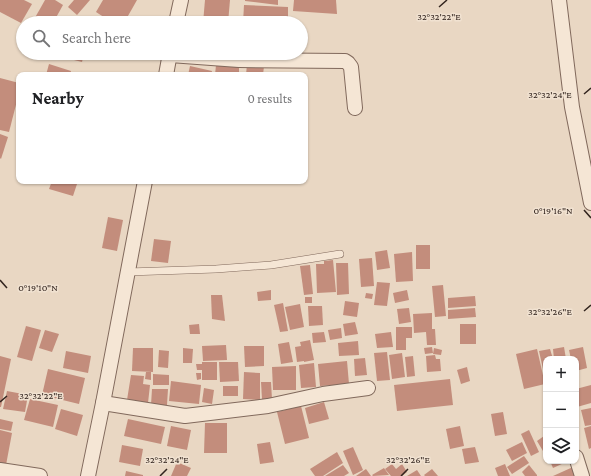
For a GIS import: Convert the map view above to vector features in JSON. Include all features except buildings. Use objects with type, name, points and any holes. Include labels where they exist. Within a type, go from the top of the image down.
[{"type":"street","points":[[178,16],[181,0]]},
{"type":"street","points":[[559,0],[572,107],[591,203]]},
{"type":"street","points":[[167,72],[169,60]]},
{"type":"street","points":[[239,60],[345,61],[351,67],[355,108]]},
{"type":"street","points":[[88,476],[144,184]]},
{"type":"street","points":[[103,403],[185,416],[268,406],[323,394],[368,388]]},
{"type":"street","points":[[578,464],[582,476]]},
{"type":"street","points":[[0,470],[40,476]]},
{"type":"lane","points":[[128,272],[264,266],[340,254]]}]
